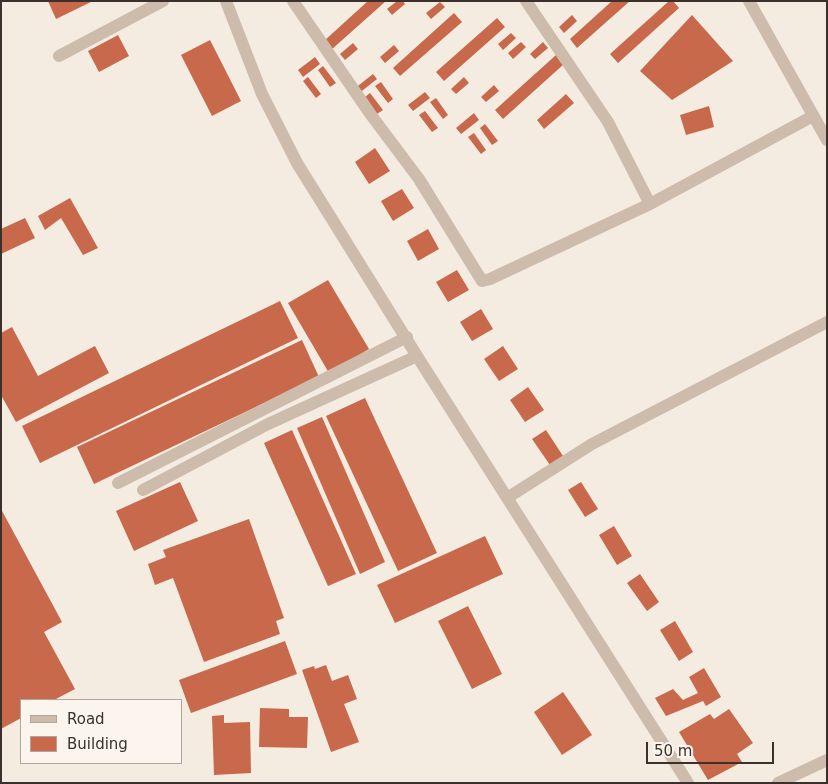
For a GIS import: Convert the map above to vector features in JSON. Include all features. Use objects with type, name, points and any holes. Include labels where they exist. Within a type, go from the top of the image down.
[{"type":"street","points":[[59,56],[163,1]]},
{"type":"street","points":[[226,1],[262,94],[297,163],[688,783]]},
{"type":"street","points":[[293,1],[370,115],[419,179],[482,281],[490,279],[650,204],[813,116]]},
{"type":"street","points":[[526,1],[608,122],[650,204]]},
{"type":"street","points":[[749,1],[827,140]]},
{"type":"street","points":[[507,498],[592,444],[827,322]]},
{"type":"street","points":[[118,483],[407,337]]},
{"type":"street","points":[[143,490],[268,424],[417,356]]},
{"type":"street","points":[[778,783],[827,760]]},
{"type":"building","points":[[48,1],[93,1],[56,19]]},
{"type":"building","points":[[368,1],[386,1],[331,50],[324,41]]},
{"type":"building","points":[[397,1],[403,1],[405,4],[392,15],[387,9]]},
{"type":"building","points":[[612,1],[630,1],[577,48],[570,39]]},
{"type":"building","points":[[669,1],[673,1],[679,8],[618,63],[610,54]]},
{"type":"building","points":[[440,2],[445,7],[431,19],[426,13]]},
{"type":"building","points":[[454,13],[462,22],[400,76],[393,68]]},
{"type":"building","points":[[572,15],[577,21],[564,33],[559,27]]},
{"type":"building","points":[[692,15],[733,61],[672,100],[640,71]]},
{"type":"building","points":[[497,18],[505,27],[444,81],[436,72]]},
{"type":"building","points":[[511,33],[516,38],[503,50],[498,44]]},
{"type":"building","points":[[118,35],[129,56],[99,72],[88,51]]},
{"type":"building","points":[[210,40],[241,101],[212,116],[181,55]]},
{"type":"building","points":[[521,42],[526,47],[513,59],[508,53]]},
{"type":"building","points":[[543,42],[548,48],[535,59],[530,54]]},
{"type":"building","points":[[353,43],[358,49],[345,60],[340,54]]},
{"type":"building","points":[[394,45],[399,51],[385,63],[380,57]]},
{"type":"building","points":[[556,55],[564,64],[503,119],[495,110]]},
{"type":"building","points":[[315,57],[320,64],[303,77],[298,70]]},
{"type":"building","points":[[323,66],[336,83],[330,87],[318,70]]},
{"type":"building","points":[[373,74],[377,79],[358,94],[354,89]]},
{"type":"building","points":[[308,77],[321,94],[316,98],[303,81]]},
{"type":"building","points":[[464,77],[469,83],[456,94],[451,89]]},
{"type":"building","points":[[381,82],[393,99],[388,103],[375,86]]},
{"type":"building","points":[[494,85],[499,91],[486,102],[481,97]]},
{"type":"building","points":[[425,92],[430,98],[413,111],[408,105]]},
{"type":"building","points":[[370,93],[383,110],[377,114],[365,97]]},
{"type":"building","points":[[566,94],[574,103],[544,129],[537,120]]},
{"type":"building","points":[[436,98],[448,115],[443,119],[430,102]]},
{"type":"building","points":[[709,106],[714,127],[686,135],[680,115]]},
{"type":"building","points":[[425,111],[438,128],[432,132],[419,115]]},
{"type":"building","points":[[474,113],[479,120],[461,134],[456,128]]},
{"type":"building","points":[[485,124],[498,141],[492,145],[480,128]]},
{"type":"building","points":[[474,133],[486,150],[481,154],[468,137]]},
{"type":"building","points":[[375,148],[390,171],[369,184],[355,162]]},
{"type":"building","points":[[402,189],[414,208],[393,221],[381,201]]},
{"type":"building","points":[[70,198],[98,248],[83,255],[61,218],[45,230],[38,216]]},
{"type":"building","points":[[25,218],[35,238],[1,254],[1,229]]},
{"type":"building","points":[[428,229],[439,249],[418,261],[407,241]]},
{"type":"building","points":[[457,270],[469,290],[448,302],[436,282]]},
{"type":"building","points":[[328,280],[369,349],[329,373],[288,303]]},
{"type":"building","points":[[280,301],[298,338],[40,463],[22,426]]},
{"type":"building","points":[[481,309],[493,329],[472,341],[460,322]]},
{"type":"building","points":[[12,327],[38,376],[95,346],[109,373],[16,422],[1,395],[1,333]]},
{"type":"building","points":[[302,340],[319,377],[94,484],[77,447]]},
{"type":"building","points":[[503,346],[518,369],[499,381],[484,359]]},
{"type":"building","points":[[528,387],[544,410],[525,422],[510,400]]},
{"type":"building","points":[[365,398],[437,553],[398,571],[326,416]]},
{"type":"building","points":[[322,417],[385,562],[360,574],[297,428]]},
{"type":"building","points":[[292,430],[356,574],[328,586],[264,443]]},
{"type":"building","points":[[546,430],[563,456],[550,465],[532,439]]},
{"type":"building","points":[[180,482],[198,521],[134,551],[116,511]]},
{"type":"building","points":[[581,482],[598,509],[585,517],[568,490]]},
{"type":"building","points":[[1,509],[62,622],[44,632],[75,689],[56,699],[20,699],[20,719],[1,729]]},
{"type":"building","points":[[249,519],[284,618],[276,621],[280,634],[204,662],[173,578],[155,585],[148,564],[166,557],[163,550]]},
{"type":"building","points":[[614,526],[632,556],[617,565],[599,535]]},
{"type":"building","points":[[485,536],[503,574],[395,623],[377,585]]},
{"type":"building","points":[[640,574],[659,602],[647,611],[627,583]]},
{"type":"building","points":[[468,606],[502,674],[472,689],[438,621]]},
{"type":"building","points":[[675,621],[693,652],[679,661],[660,630]]},
{"type":"building","points":[[285,641],[297,674],[191,713],[179,680]]},
{"type":"building","points":[[326,665],[332,681],[348,675],[357,699],[344,704],[359,742],[331,752],[302,670],[314,666],[315,669]]},
{"type":"building","points":[[704,668],[721,697],[706,706],[703,701],[666,716],[655,698],[673,689],[683,700],[698,693],[689,677]]},
{"type":"building","points":[[563,692],[592,735],[562,755],[534,712]]},
{"type":"building","points":[[260,708],[289,709],[289,717],[308,717],[307,748],[259,747]]},
{"type":"building","points":[[729,709],[753,743],[737,754],[742,762],[708,780],[679,732],[710,714],[714,719]]},
{"type":"building","points":[[224,715],[224,723],[250,722],[251,773],[214,775],[212,716]]}]
